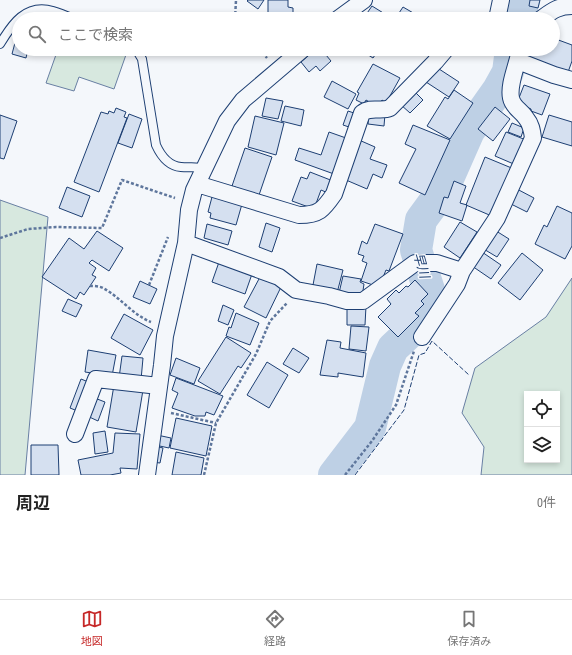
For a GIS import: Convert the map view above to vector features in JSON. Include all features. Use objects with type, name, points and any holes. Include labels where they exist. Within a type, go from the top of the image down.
[{"type":"street","points":[[348,12],[364,0]]},
{"type":"street","points":[[498,12],[501,0]]},
{"type":"street","points":[[551,12],[556,8],[563,6],[572,6]]},
{"type":"street","points":[[147,475],[166,329],[186,243],[189,210],[194,190],[228,121],[243,100],[295,56]]},
{"type":"street","points":[[197,184],[299,215],[311,215],[319,212],[334,194],[362,113],[370,109],[386,110],[390,108],[440,56]]},
{"type":"street","points":[[422,337],[457,284],[462,271],[496,218],[533,138],[531,126],[526,117],[514,107],[511,98],[510,89],[519,56]]},
{"type":"street","points":[[521,56],[554,75],[572,80]]},
{"type":"street","points":[[186,243],[279,277],[296,290],[347,301],[363,301],[420,263],[437,263],[462,271]]},
{"type":"street","points":[[75,434],[96,379],[159,386]]},
{"type":"lane","points":[[29,12],[36,9],[52,10],[57,12]]},
{"type":"lane","points":[[0,44],[12,26]]},
{"type":"lane","points":[[140,56],[142,59],[156,145],[162,157],[170,163],[180,167],[197,166],[204,169]]},
{"type":"path","points":[[235,12],[236,0]]},
{"type":"path","points":[[0,238],[28,229],[56,227],[102,228],[122,180],[177,199]]},
{"type":"path","points":[[149,285],[170,233]]},
{"type":"path","points":[[90,286],[102,287],[145,320],[166,329]]},
{"type":"path","points":[[204,475],[216,423],[256,354],[270,321],[287,304],[296,290]]},
{"type":"path","points":[[345,475],[372,441],[396,405],[415,349],[422,337]]},
{"type":"path","points":[[155,409],[216,423]]},
{"type":"shaded area","points":[[56,56],[126,56],[114,89],[79,77],[74,91],[46,83]]},
{"type":"shaded area","points":[[0,200],[48,217],[25,475],[0,475]]},
{"type":"shaded area","points":[[572,278],[572,475],[481,475],[484,447],[462,413],[475,368],[546,317]]},
{"type":"building","points":[[264,0],[258,9],[247,1]]},
{"type":"building","points":[[268,0],[288,0],[288,7],[293,8],[293,12],[268,12]]},
{"type":"building","points":[[530,0],[540,0],[538,8],[529,6]]},
{"type":"building","points":[[372,6],[382,12],[368,12]]},
{"type":"building","points":[[403,7],[412,12],[400,12]]},
{"type":"building","points":[[560,41],[572,45],[572,61],[567,75],[528,61],[530,56],[560,56]]},
{"type":"building","points":[[308,56],[327,56],[331,61],[320,71],[316,66],[309,72],[301,62]]},
{"type":"building","points":[[373,64],[400,78],[386,103],[382,100],[378,107],[366,100],[364,104],[356,100],[359,93],[357,92]]},
{"type":"building","points":[[436,67],[459,82],[449,97],[426,82]]},
{"type":"building","points":[[332,81],[356,94],[348,109],[324,97]]},
{"type":"building","points":[[524,85],[550,94],[542,115],[517,103]]},
{"type":"building","points":[[413,90],[423,100],[410,113],[400,104]]},
{"type":"building","points":[[454,90],[473,103],[450,139],[427,126],[445,97],[448,99]]},
{"type":"building","points":[[266,98],[283,101],[278,119],[262,116]]},
{"type":"building","points":[[285,106],[304,110],[301,126],[281,121]]},
{"type":"building","points":[[495,107],[510,119],[493,141],[478,129]]},
{"type":"building","points":[[116,108],[126,112],[124,117],[127,118],[99,192],[74,182],[101,112],[108,114],[109,111],[114,113]]},
{"type":"building","points":[[348,111],[357,114],[352,128],[343,125]]},
{"type":"building","points":[[369,113],[385,114],[384,126],[368,124]]},
{"type":"building","points":[[129,114],[142,119],[132,148],[118,143]]},
{"type":"building","points":[[0,115],[17,121],[4,159],[0,158]]},
{"type":"building","points":[[549,115],[572,122],[572,146],[542,137]]},
{"type":"building","points":[[255,116],[284,123],[276,155],[248,147]]},
{"type":"building","points":[[512,123],[524,128],[521,137],[508,132]]},
{"type":"building","points":[[413,125],[450,140],[425,195],[399,183],[416,149],[405,144]]},
{"type":"building","points":[[329,132],[346,138],[334,174],[295,160],[299,148],[321,155]]},
{"type":"building","points":[[506,132],[526,140],[516,165],[495,156]]},
{"type":"building","points":[[359,140],[375,147],[370,159],[387,165],[382,178],[373,174],[367,189],[346,180]]},
{"type":"building","points":[[245,148],[272,157],[258,198],[237,191],[238,188],[232,186]]},
{"type":"building","points":[[485,157],[514,169],[494,217],[466,205]]},
{"type":"building","points":[[310,172],[333,181],[328,193],[321,190],[314,209],[292,201],[301,177],[307,179]]},
{"type":"building","points":[[454,181],[466,186],[460,203],[467,205],[462,221],[439,213],[444,197],[448,198]]},
{"type":"building","points":[[67,187],[90,196],[82,217],[59,208]]},
{"type":"building","points":[[515,188],[534,198],[527,212],[507,202]]},
{"type":"building","points":[[212,197],[242,204],[236,225],[210,218],[211,213],[208,212]]},
{"type":"building","points":[[557,206],[572,213],[572,246],[565,259],[535,244],[544,225],[547,227]]},
{"type":"building","points":[[460,222],[477,232],[460,258],[444,247]]},
{"type":"building","points":[[266,223],[280,228],[272,252],[259,247]]},
{"type":"building","points":[[207,224],[232,231],[228,245],[204,238]]},
{"type":"building","points":[[375,224],[403,234],[389,271],[386,270],[379,287],[361,281],[367,263],[362,261],[364,256],[358,254],[362,241],[367,244]]},
{"type":"building","points":[[493,229],[509,239],[497,257],[482,248]]},
{"type":"building","points":[[97,231],[123,248],[109,271],[92,260],[89,263],[96,268],[92,275],[96,277],[84,295],[80,292],[76,299],[42,277],[69,238],[84,249]]},
{"type":"building","points":[[482,252],[501,265],[491,279],[472,266]]},
{"type":"building","points":[[522,253],[543,270],[520,300],[498,283]]},
{"type":"building","points":[[219,262],[252,274],[245,294],[212,282]]},
{"type":"building","points":[[317,264],[343,270],[337,293],[313,285]]},
{"type":"building","points":[[343,276],[361,279],[360,282],[364,284],[362,297],[339,293]]},
{"type":"building","points":[[260,277],[281,287],[266,318],[244,307]]},
{"type":"building","points":[[415,280],[428,294],[421,301],[424,304],[415,313],[419,316],[398,337],[378,317],[391,304],[387,299],[396,290],[399,293]]},
{"type":"building","points":[[140,281],[157,289],[150,304],[133,297]]},
{"type":"building","points":[[68,299],[82,305],[76,317],[62,311]]},
{"type":"building","points":[[223,305],[234,310],[228,325],[218,321]]},
{"type":"building","points":[[347,305],[366,306],[365,325],[347,325]]},
{"type":"building","points":[[236,313],[259,323],[250,345],[226,336],[229,327],[231,328]]},
{"type":"building","points":[[124,314],[153,330],[140,355],[111,338]]},
{"type":"building","points":[[351,326],[369,327],[366,351],[349,349]]},
{"type":"building","points":[[226,337],[251,353],[241,368],[238,366],[220,394],[198,381]]},
{"type":"building","points":[[327,340],[341,342],[340,348],[366,353],[363,377],[338,373],[338,377],[320,375]]},
{"type":"building","points":[[293,348],[309,358],[299,373],[283,364]]},
{"type":"building","points":[[88,350],[116,355],[112,376],[85,372]]},
{"type":"building","points":[[122,356],[143,358],[141,380],[119,378]]},
{"type":"building","points":[[176,358],[200,368],[194,384],[170,375]]},
{"type":"building","points":[[267,362],[288,375],[269,408],[247,395]]},
{"type":"building","points":[[176,378],[223,396],[214,415],[206,412],[205,416],[195,416],[172,408],[178,393],[172,390]]},
{"type":"building","points":[[81,379],[91,383],[80,412],[70,408]]},
{"type":"building","points":[[114,385],[143,390],[136,432],[107,427]]},
{"type":"building","points":[[92,397],[105,402],[98,421],[85,415]]},
{"type":"building","points":[[176,418],[212,426],[206,456],[170,448]]},
{"type":"building","points":[[105,431],[108,452],[95,454],[93,433]]},
{"type":"building","points":[[115,433],[140,434],[137,469],[120,468],[121,473],[110,475],[81,475],[78,460],[113,453]]},
{"type":"building","points":[[157,435],[171,438],[169,448],[155,445]]},
{"type":"building","points":[[31,445],[58,445],[59,475],[31,475]]},
{"type":"building","points":[[155,446],[163,448],[160,463],[152,462]]},
{"type":"building","points":[[176,452],[204,458],[201,475],[172,475]]},
{"type":"waterway","name":"早川","points":[[521,12],[524,0]]},
{"type":"waterway","name":"早川","points":[[334,475],[370,428],[385,366],[393,348],[423,320],[431,306],[429,290],[416,250],[421,220],[443,190],[469,131],[498,90],[508,72],[510,56]]},
{"type":"fence","points":[[355,475],[404,410],[419,355],[425,353],[432,341],[469,375]]}]
